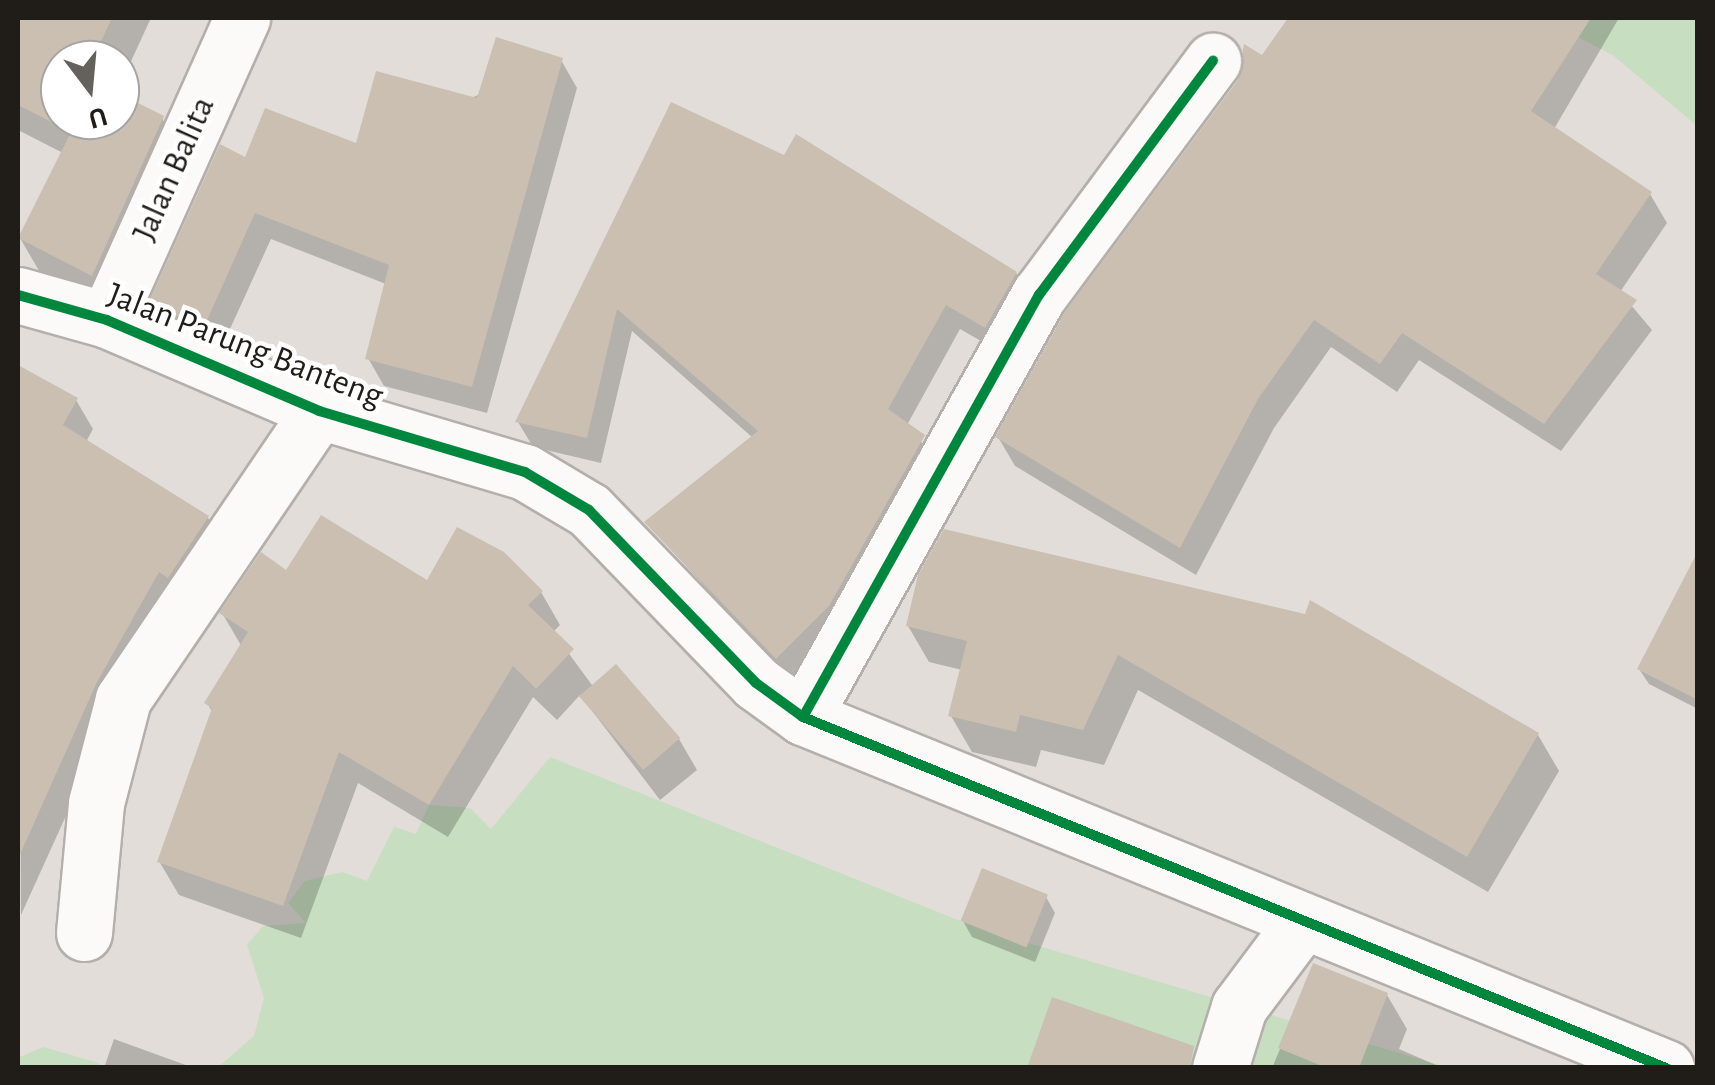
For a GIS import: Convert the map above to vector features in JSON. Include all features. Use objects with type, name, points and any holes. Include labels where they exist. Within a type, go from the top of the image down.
[{"type":"street","name":"Jalan Balita","points":[[106,320],[242,18]]},
{"type":"street","points":[[804,718],[1040,295],[1213,61]]},
{"type":"street","name":"Jalan Parung Banteng","points":[[18,295],[106,320],[320,411],[525,472],[589,510],[756,683],[804,718],[1301,924],[1666,1068]]},
{"type":"street","points":[[84,933],[96,804],[122,698],[320,411]]},
{"type":"street","points":[[1220,1068],[1239,1007],[1301,924]]},
{"type":"green space","points":[[1542,18],[1697,18],[1697,126],[1614,56]]},
{"type":"green space","points":[[550,757],[978,928],[1446,1067],[217,1068],[254,1036],[264,998],[247,945],[263,926],[306,923],[288,903],[305,881],[342,872],[367,881],[394,827],[416,834],[429,805],[470,808],[491,829]]},
{"type":"green space","points":[[43,1047],[99,1063],[99,1067],[18,1067],[18,1058]]},
{"type":"building","points":[[18,18],[112,18],[102,40],[40,40],[40,116],[18,105]]},
{"type":"building","points":[[1288,18],[1591,18],[1531,111],[1652,192],[1596,274],[1637,300],[1544,424],[1402,333],[1380,364],[1314,320],[1258,399],[1180,548],[995,437],[1065,312],[1238,80],[1244,44],[1262,55]]},
{"type":"building","points":[[496,37],[563,58],[472,387],[365,359],[389,265],[255,213],[204,327],[148,304],[220,144],[245,157],[265,108],[356,143],[376,71],[477,98]]},
{"type":"building","points":[[671,102],[784,155],[796,134],[1017,272],[985,328],[946,305],[888,409],[925,435],[829,606],[776,659],[644,522],[758,431],[617,309],[587,438],[515,422]]},
{"type":"building","points":[[140,104],[164,116],[92,276],[18,238],[67,140],[140,140]]},
{"type":"building","points":[[18,365],[78,398],[63,425],[209,516],[168,578],[159,572],[97,682],[18,859]]},
{"type":"building","points":[[321,515],[427,580],[457,527],[504,552],[543,591],[528,605],[574,649],[536,689],[513,666],[429,805],[339,752],[283,906],[157,862],[212,708],[204,703],[248,632],[219,613],[261,552],[286,570]]},
{"type":"building","points":[[944,529],[1305,614],[1310,600],[1539,733],[1467,857],[1118,655],[1083,730],[1020,715],[1016,732],[948,716],[967,641],[906,626],[918,575]]},
{"type":"building","points":[[1698,551],[1698,700],[1637,669]]},
{"type":"building","points":[[616,664],[680,738],[643,770],[579,696]]},
{"type":"building","points":[[982,868],[1048,895],[1026,947],[961,921]]},
{"type":"building","points":[[1313,963],[1388,993],[1359,1068],[1327,1068],[1278,1048]]},
{"type":"building","points":[[1052,997],[1194,1046],[1190,1068],[1027,1068]]},
{"type":"cycle path","points":[[803,717],[1039,295],[1213,61]]},
{"type":"cycle path","points":[[18,295],[107,320],[319,411],[525,472],[589,510],[756,683],[803,717],[1666,1068]]}]
